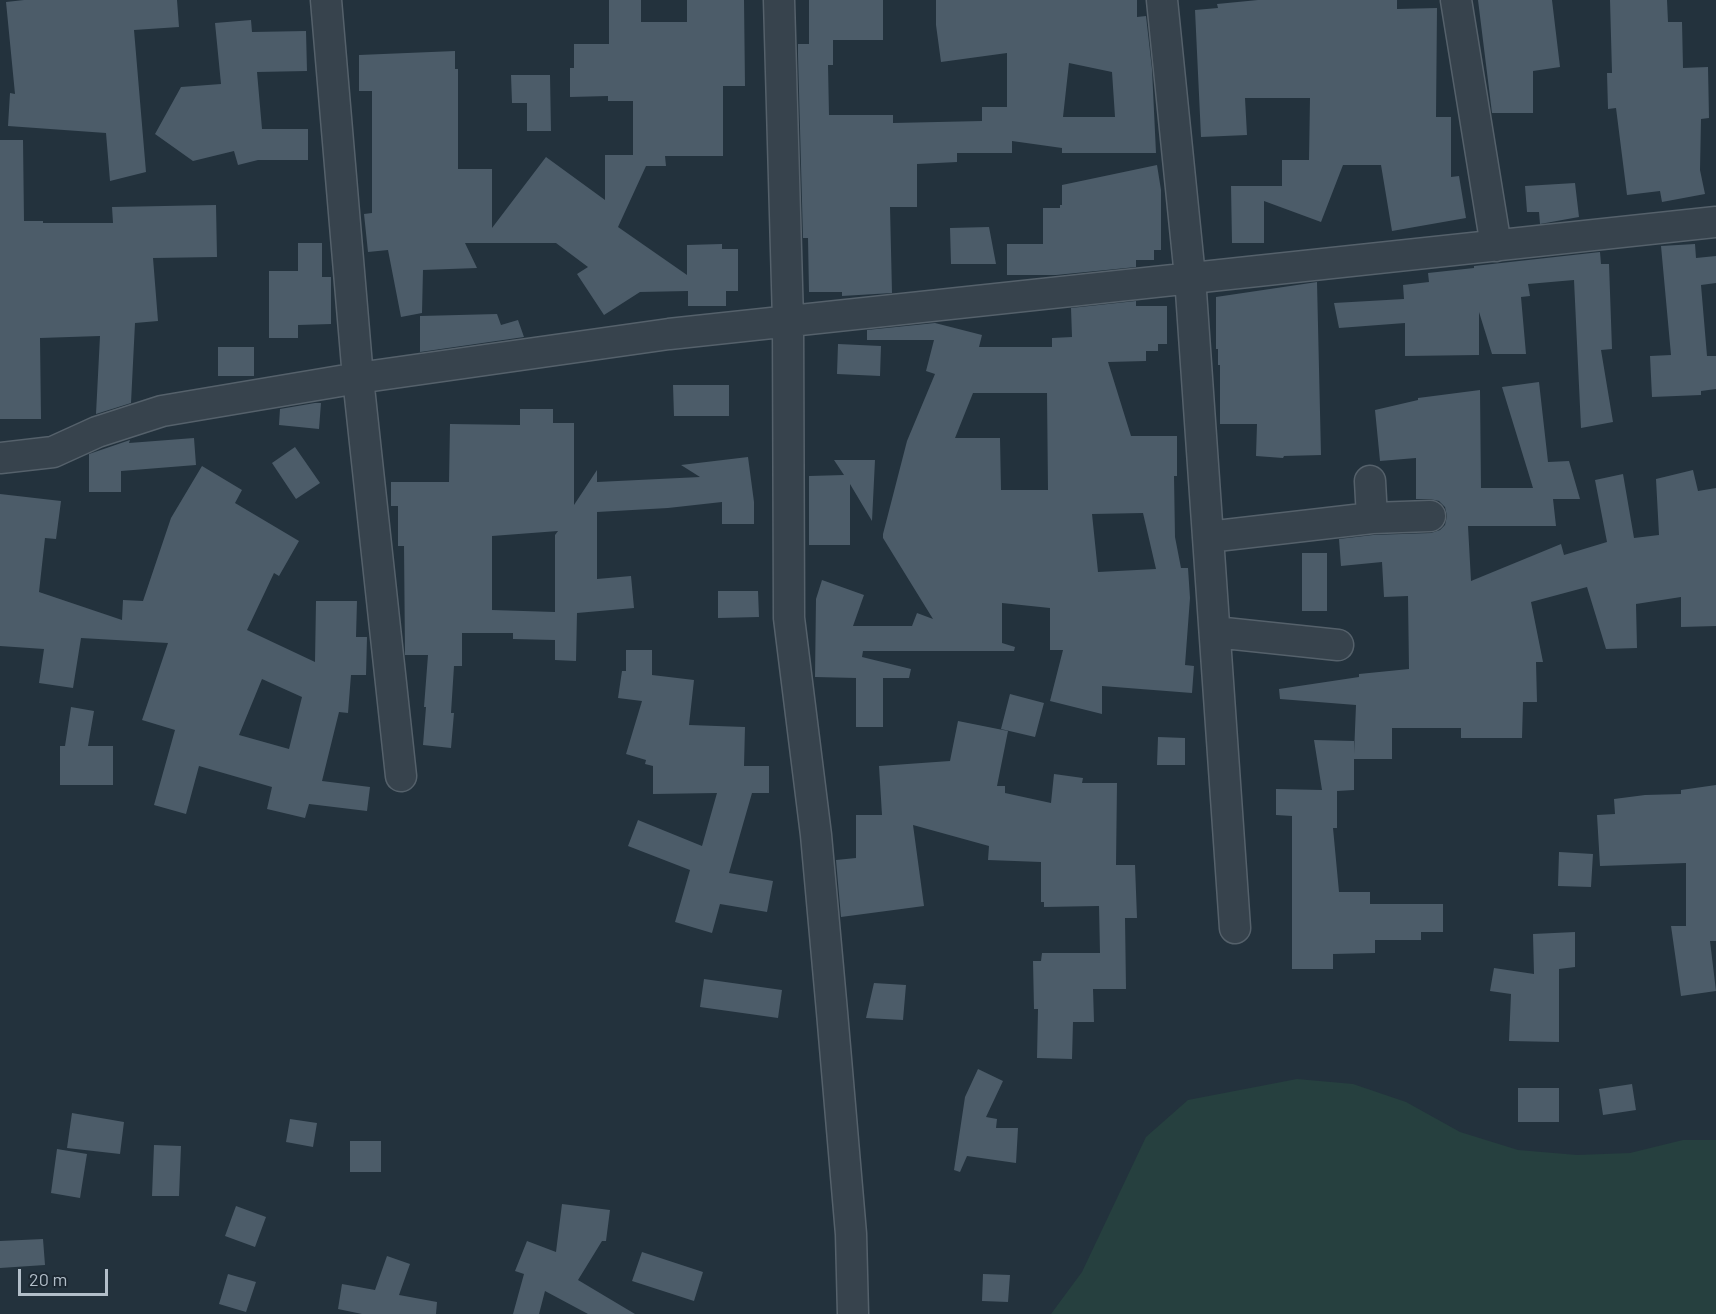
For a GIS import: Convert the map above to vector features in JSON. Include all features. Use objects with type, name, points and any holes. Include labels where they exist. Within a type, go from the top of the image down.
[{"type":"street","points":[[326,0],[358,378],[401,776]]},
{"type":"street","points":[[779,0],[788,321],[789,618],[816,835],[851,1234],[853,1314]]},
{"type":"street","points":[[1162,0],[1190,277],[1235,928]]},
{"type":"street","points":[[1456,0],[1496,246]]},
{"type":"street","points":[[0,458],[53,452],[97,432],[162,411],[358,378],[669,334],[1716,222]]},
{"type":"street","points":[[1370,481],[1372,518]]},
{"type":"street","points":[[1208,537],[1372,518],[1430,516]]},
{"type":"street","points":[[1215,632],[1338,645]]},
{"type":"green space","points":[[1297,1079],[1353,1084],[1406,1102],[1460,1132],[1518,1150],[1577,1155],[1630,1153],[1683,1140],[1716,1140],[1716,1314],[1051,1314],[1082,1272],[1146,1137],[1188,1100]]},
{"type":"building","points":[[177,0],[179,27],[134,30],[146,172],[110,181],[106,133],[8,126],[10,93],[15,94],[6,2]]},
{"type":"building","points":[[609,0],[641,0],[641,22],[687,22],[687,0],[744,0],[745,86],[723,86],[723,156],[665,156],[666,166],[646,166],[618,227],[687,275],[687,245],[722,244],[722,249],[738,249],[738,291],[726,291],[726,306],[688,306],[688,291],[640,292],[604,315],[577,274],[588,267],[556,243],[465,243],[477,268],[423,270],[422,313],[401,317],[388,250],[368,252],[364,214],[372,213],[372,91],[359,91],[359,55],[455,51],[455,69],[458,69],[458,169],[492,169],[492,228],[546,157],[605,200],[605,155],[633,155],[633,101],[608,101],[608,96],[570,97],[570,68],[574,68],[574,44],[609,44]]},
{"type":"building","points":[[809,0],[883,0],[883,40],[833,40],[833,65],[828,65],[829,115],[893,115],[893,123],[982,121],[982,107],[1007,107],[1007,53],[941,62],[936,25],[936,0],[1137,0],[1137,17],[1146,16],[1152,69],[1156,153],[1062,153],[1062,148],[1012,141],[1012,153],[957,153],[957,162],[917,164],[917,207],[890,207],[892,293],[842,296],[842,292],[809,292],[808,238],[803,238],[798,44],[809,44]],"holes":[[[1069,63],[1112,72],[1115,117],[1063,117]]]},
{"type":"building","points":[[1258,0],[1397,0],[1397,9],[1437,8],[1436,117],[1451,117],[1451,177],[1459,176],[1466,218],[1392,231],[1381,165],[1343,165],[1321,222],[1264,201],[1264,243],[1232,243],[1231,186],[1282,186],[1282,160],[1309,160],[1310,98],[1245,98],[1247,135],[1201,137],[1195,10],[1218,8],[1217,4]]},
{"type":"building","points":[[1478,0],[1552,0],[1560,67],[1533,71],[1533,113],[1492,113]]},
{"type":"building","points":[[1610,0],[1667,0],[1668,22],[1682,22],[1683,68],[1708,67],[1709,118],[1701,119],[1700,170],[1705,194],[1662,202],[1660,191],[1627,195],[1616,108],[1608,109],[1607,73],[1612,73]]},
{"type":"building","points":[[251,20],[252,32],[306,31],[307,71],[257,72],[262,129],[308,129],[308,160],[258,160],[238,165],[234,151],[193,161],[155,134],[181,87],[221,84],[215,23]]},
{"type":"building","points":[[511,75],[550,75],[551,131],[527,131],[527,103],[512,103]]},
{"type":"building","points":[[0,140],[23,140],[24,221],[113,223],[112,207],[216,205],[217,257],[153,258],[158,321],[135,323],[131,403],[96,414],[100,336],[40,338],[41,419],[0,419]]},
{"type":"building","points":[[1157,165],[1161,190],[1161,250],[1154,250],[1154,260],[1136,260],[1136,267],[1056,275],[1007,275],[1007,244],[1043,244],[1043,208],[1060,208],[1062,185]]},
{"type":"building","points":[[1575,183],[1579,217],[1540,224],[1539,212],[1527,212],[1525,186]]},
{"type":"building","points":[[989,227],[996,264],[951,264],[950,228]]},
{"type":"building","points":[[298,243],[322,243],[322,277],[331,277],[331,324],[298,325],[298,338],[269,338],[269,271],[298,271]]},
{"type":"building","points":[[1695,244],[1696,258],[1716,256],[1716,283],[1701,285],[1707,356],[1716,356],[1716,389],[1701,391],[1701,395],[1652,397],[1650,356],[1671,355],[1661,246]]},
{"type":"building","points":[[1600,252],[1601,264],[1609,264],[1612,349],[1601,350],[1613,422],[1581,428],[1574,280],[1528,284],[1530,296],[1521,297],[1526,354],[1492,354],[1479,312],[1479,355],[1405,356],[1405,323],[1339,328],[1334,303],[1404,299],[1403,285],[1429,282],[1428,273]]},
{"type":"building","points":[[1317,282],[1321,455],[1284,456],[1283,458],[1256,456],[1257,424],[1220,424],[1220,365],[1218,365],[1218,349],[1216,349],[1216,297]]},
{"type":"building","points":[[1136,301],[1136,306],[1167,306],[1167,344],[1158,344],[1158,351],[1146,351],[1146,361],[1108,362],[1131,436],[1177,436],[1177,476],[1174,476],[1175,537],[1181,568],[1188,568],[1190,598],[1185,665],[1194,666],[1192,693],[1102,686],[1102,714],[1050,701],[1063,650],[1050,650],[1050,608],[1002,603],[1002,643],[1015,647],[1014,651],[863,651],[862,657],[911,669],[909,678],[883,678],[883,727],[856,727],[856,678],[815,677],[816,599],[822,580],[864,595],[853,626],[912,626],[917,613],[933,619],[883,538],[883,534],[907,441],[935,374],[926,371],[934,340],[867,340],[867,330],[935,323],[982,335],[979,347],[1052,347],[1052,338],[1072,337],[1071,308]],"holes":[[[973,393],[1047,393],[1048,490],[1001,490],[1000,438],[955,438]],[[1143,513],[1156,569],[1098,572],[1092,514]]]},
{"type":"building","points":[[497,314],[501,325],[518,320],[524,337],[420,352],[420,316]]},
{"type":"building","points":[[838,344],[881,346],[880,376],[837,374]]},
{"type":"building","points":[[218,347],[254,347],[254,376],[218,376]]},
{"type":"building","points":[[1539,382],[1548,462],[1569,461],[1580,499],[1553,499],[1556,526],[1468,526],[1471,581],[1561,544],[1564,555],[1607,542],[1595,480],[1623,474],[1634,538],[1659,535],[1656,479],[1693,470],[1698,491],[1716,488],[1716,626],[1681,627],[1681,597],[1636,604],[1637,648],[1606,649],[1587,587],[1531,602],[1543,662],[1536,662],[1537,702],[1523,702],[1522,738],[1461,738],[1461,728],[1392,728],[1392,759],[1354,759],[1354,790],[1337,791],[1337,828],[1333,828],[1339,892],[1370,892],[1370,904],[1443,904],[1443,932],[1421,932],[1421,940],[1375,940],[1375,953],[1333,954],[1333,969],[1292,969],[1292,816],[1276,815],[1276,789],[1322,790],[1314,740],[1354,741],[1354,754],[1356,705],[1280,699],[1279,689],[1359,677],[1359,674],[1409,669],[1408,596],[1384,597],[1382,562],[1341,566],[1339,539],[1431,533],[1440,530],[1445,525],[1447,516],[1445,507],[1439,501],[1416,499],[1416,458],[1380,461],[1375,410],[1418,400],[1418,398],[1480,390],[1481,488],[1533,488],[1502,387]]},
{"type":"building","points":[[673,385],[729,385],[729,416],[674,416]]},
{"type":"building","points":[[321,403],[319,429],[279,425],[280,409]]},
{"type":"building","points":[[520,409],[553,409],[553,423],[574,423],[574,505],[597,470],[597,482],[700,477],[681,465],[748,457],[754,502],[754,524],[722,524],[722,502],[597,512],[597,579],[631,576],[634,608],[577,613],[576,661],[555,660],[555,640],[513,639],[513,633],[462,633],[462,666],[454,666],[451,748],[423,745],[428,655],[405,655],[404,546],[398,546],[398,506],[391,506],[391,482],[449,482],[450,424],[520,425]],"holes":[[[558,531],[555,535],[555,612],[492,610],[492,536]]]},
{"type":"building","points":[[194,438],[196,465],[121,471],[121,492],[89,492],[89,454],[130,440],[129,443]]},
{"type":"building","points":[[295,447],[320,483],[296,499],[272,463]]},
{"type":"building","points":[[834,460],[875,460],[872,521],[850,484],[850,545],[809,545],[809,476],[844,475]]},
{"type":"building","points":[[202,466],[242,490],[235,503],[299,541],[279,576],[274,573],[247,630],[315,662],[316,601],[357,601],[356,637],[367,637],[366,675],[351,675],[348,713],[339,712],[322,781],[370,787],[367,811],[309,804],[305,818],[267,809],[272,787],[199,766],[186,814],[154,805],[175,730],[142,720],[168,643],[81,638],[73,688],[39,683],[44,649],[0,646],[0,494],[61,501],[56,539],[45,538],[39,592],[122,620],[123,600],[143,601],[171,518]],"holes":[[[262,679],[302,697],[289,749],[239,735]]]},
{"type":"building","points":[[1302,553],[1327,553],[1327,611],[1302,611]]},
{"type":"building","points":[[718,591],[758,591],[759,617],[718,618]]},
{"type":"building","points":[[626,650],[652,650],[652,675],[694,680],[689,725],[745,727],[744,766],[769,766],[769,793],[752,793],[729,873],[773,881],[767,912],[720,904],[712,933],[675,922],[690,870],[628,846],[638,820],[702,846],[717,793],[653,794],[653,766],[645,764],[646,760],[626,754],[642,701],[618,698],[622,671],[626,671]]},
{"type":"building","points":[[1010,694],[1044,703],[1035,737],[1001,729]]},
{"type":"building","points":[[71,707],[94,711],[88,746],[113,746],[113,785],[60,785],[60,746],[65,746]]},
{"type":"building","points":[[958,721],[1008,731],[997,786],[1005,786],[1005,793],[1051,803],[1054,774],[1083,778],[1082,783],[1117,783],[1116,865],[1135,865],[1137,918],[1125,918],[1126,989],[1093,989],[1094,1022],[1073,1022],[1072,1059],[1037,1058],[1038,1009],[1034,1009],[1033,961],[1041,961],[1042,953],[1100,953],[1099,906],[1044,907],[1044,902],[1041,902],[1041,862],[988,860],[989,846],[913,825],[924,906],[841,917],[836,860],[856,858],[856,815],[882,815],[879,766],[950,761]]},
{"type":"building","points":[[1158,737],[1185,738],[1185,765],[1157,765]]},
{"type":"building","points":[[1716,785],[1716,941],[1710,941],[1716,991],[1681,996],[1671,926],[1686,926],[1686,863],[1600,866],[1597,815],[1615,814],[1614,799],[1681,794],[1681,790]]},
{"type":"building","points":[[1559,852],[1593,854],[1591,887],[1558,886]]},
{"type":"building","points":[[1575,932],[1575,967],[1559,969],[1559,1042],[1509,1041],[1511,994],[1490,991],[1494,968],[1534,974],[1533,934]]},
{"type":"building","points":[[704,979],[782,990],[778,1018],[700,1007]]},
{"type":"building","points":[[874,983],[906,985],[903,1020],[866,1018]]},
{"type":"building","points":[[978,1069],[1003,1081],[986,1117],[997,1119],[996,1128],[1018,1128],[1016,1163],[967,1156],[960,1172],[954,1170],[965,1097]]},
{"type":"building","points":[[1632,1084],[1636,1110],[1603,1115],[1599,1089]]},
{"type":"building","points":[[1518,1088],[1559,1088],[1559,1122],[1518,1122]]},
{"type":"building","points":[[72,1113],[124,1122],[120,1154],[67,1148]]},
{"type":"building","points":[[290,1119],[317,1123],[313,1147],[286,1142]]},
{"type":"building","points":[[350,1141],[381,1141],[381,1172],[350,1172]]},
{"type":"building","points":[[154,1145],[181,1146],[179,1196],[152,1196]]},
{"type":"building","points":[[57,1149],[87,1154],[80,1198],[51,1193]]},
{"type":"building","points":[[562,1204],[610,1210],[606,1241],[602,1241],[578,1280],[635,1314],[588,1314],[545,1291],[539,1314],[513,1314],[524,1274],[515,1271],[527,1241],[556,1252]]},
{"type":"building","points":[[236,1206],[266,1217],[255,1247],[225,1236]]},
{"type":"building","points":[[43,1239],[45,1265],[0,1268],[0,1241]]},
{"type":"building","points":[[642,1252],[703,1272],[694,1301],[632,1281]]},
{"type":"building","points":[[387,1256],[410,1264],[399,1295],[437,1302],[436,1314],[362,1314],[338,1309],[342,1284],[375,1290]]},
{"type":"building","points":[[228,1274],[256,1282],[246,1312],[219,1304]]},
{"type":"building","points":[[983,1274],[1010,1275],[1008,1302],[982,1301]]}]
